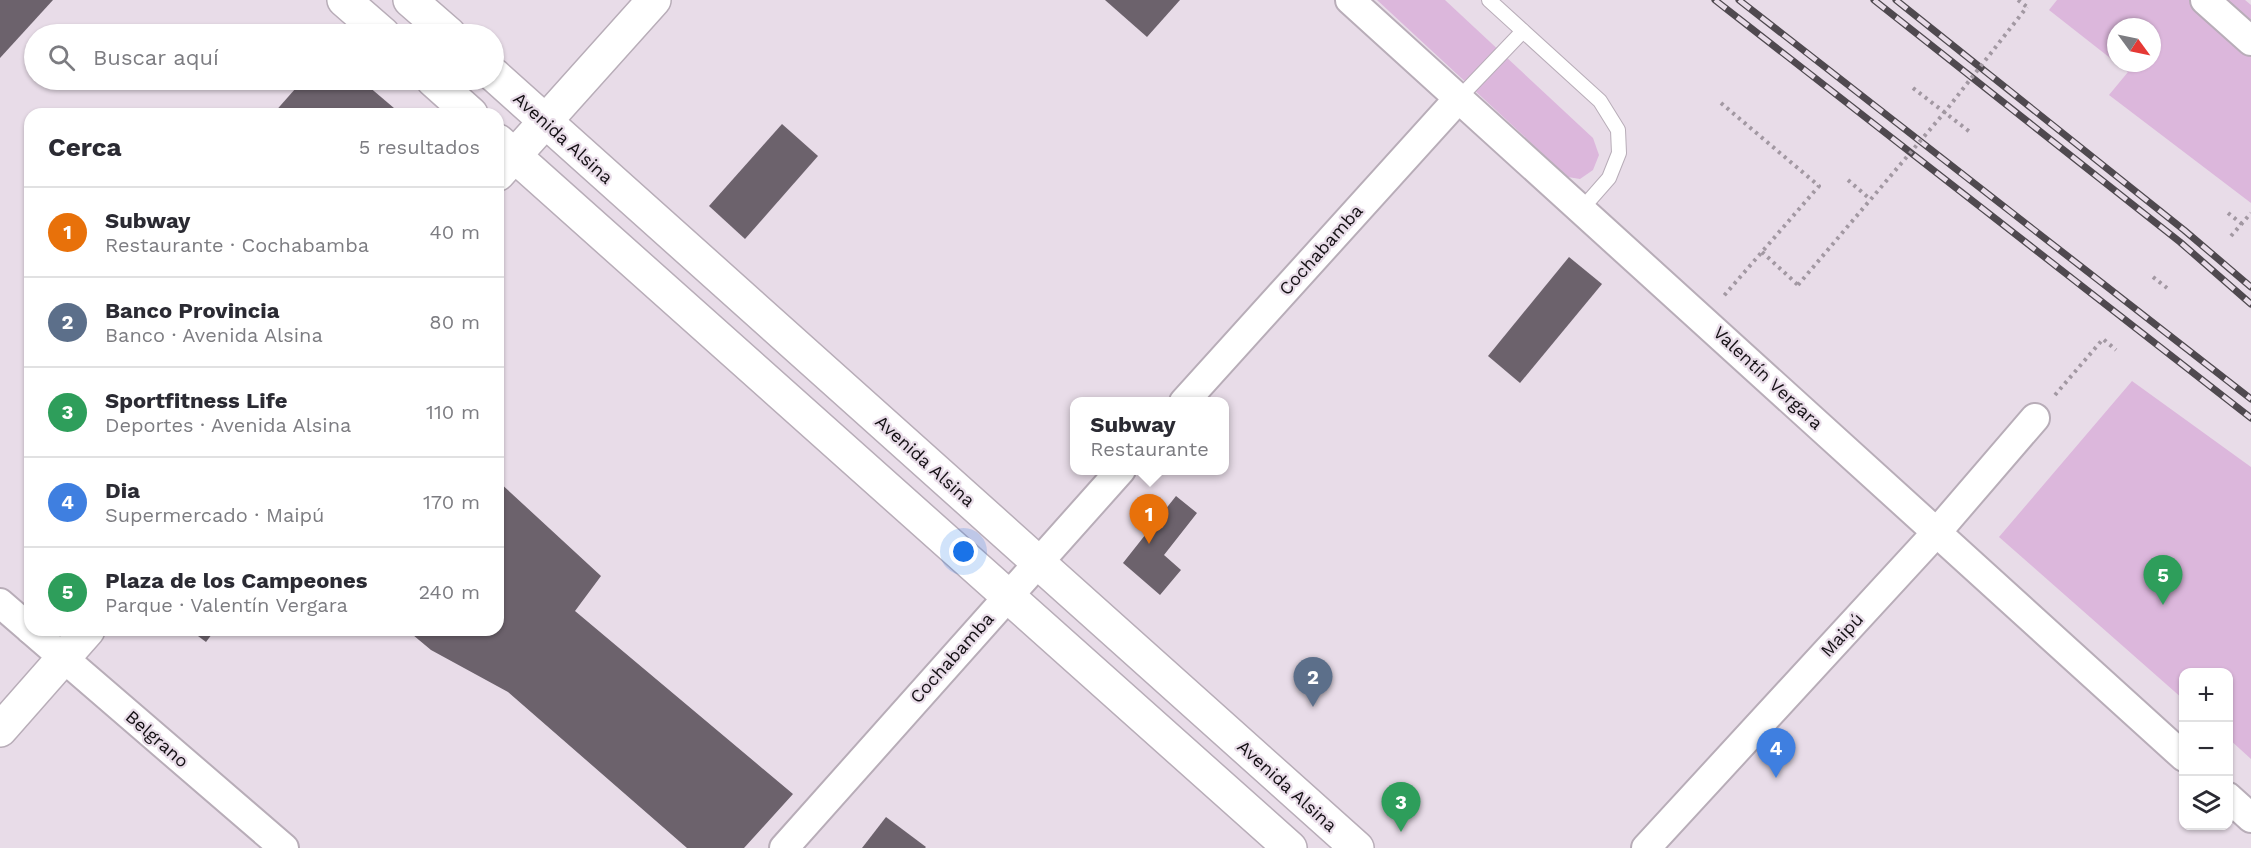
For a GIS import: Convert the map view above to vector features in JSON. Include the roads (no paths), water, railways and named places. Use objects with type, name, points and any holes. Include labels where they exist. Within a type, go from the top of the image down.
[{"type":"main road","points":[[344,0],[372,24]]},
{"type":"main road","points":[[410,0],[437,24]]},
{"type":"main road","points":[[504,156],[545,122],[654,0]]},
{"type":"main road","name":"Avenida Alsina","points":[[504,84],[1357,848]]},
{"type":"main road","points":[[445,90],[464,108]]},
{"type":"main road","points":[[504,158],[1007,596],[1290,848]]},
{"type":"main road","points":[[0,730],[83,636]]},
{"type":"street","points":[[628,29],[642,0]]},
{"type":"street","points":[[628,29],[670,0]]},
{"type":"street","name":"Valentín Vergara","points":[[1350,0],[2179,752]]},
{"type":"street","points":[[2205,0],[2251,41]]},
{"type":"street","name":"Cochabamba","points":[[1189,397],[1459,98]]},
{"type":"street","name":"Maipú","points":[[1646,848],[1936,533],[2035,418]]},
{"type":"street","name":"Cochabamba","points":[[784,848],[1117,475]]},
{"type":"street","name":"Belgrano","points":[[0,603],[24,624]]},
{"type":"street","name":"Belgrano","points":[[38,636],[284,848]]},
{"type":"street","points":[[2233,802],[2251,818]]},
{"type":"lane","points":[[1489,0],[1600,101],[1618,130],[1619,153],[1609,178],[1580,210]]},
{"type":"lane","points":[[1459,98],[1523,31]]},
{"type":"railway","points":[[1715,0],[2251,418]]},
{"type":"railway","points":[[1739,0],[2251,399]]},
{"type":"railway","points":[[1874,0],[2180,242],[2251,304]]},
{"type":"railway","points":[[1896,0],[2184,230],[2251,287]]},
{"type":"place","name":"Subway","points":[[1149,544]]},
{"type":"place","name":"Plaza de los Campeones","points":[[2163,605]]},
{"type":"place","name":"Banco Provincia","points":[[1313,707]]},
{"type":"place","name":"Dia","points":[[1776,778]]},
{"type":"place","name":"Sportfitness Life","points":[[1401,832]]}]
